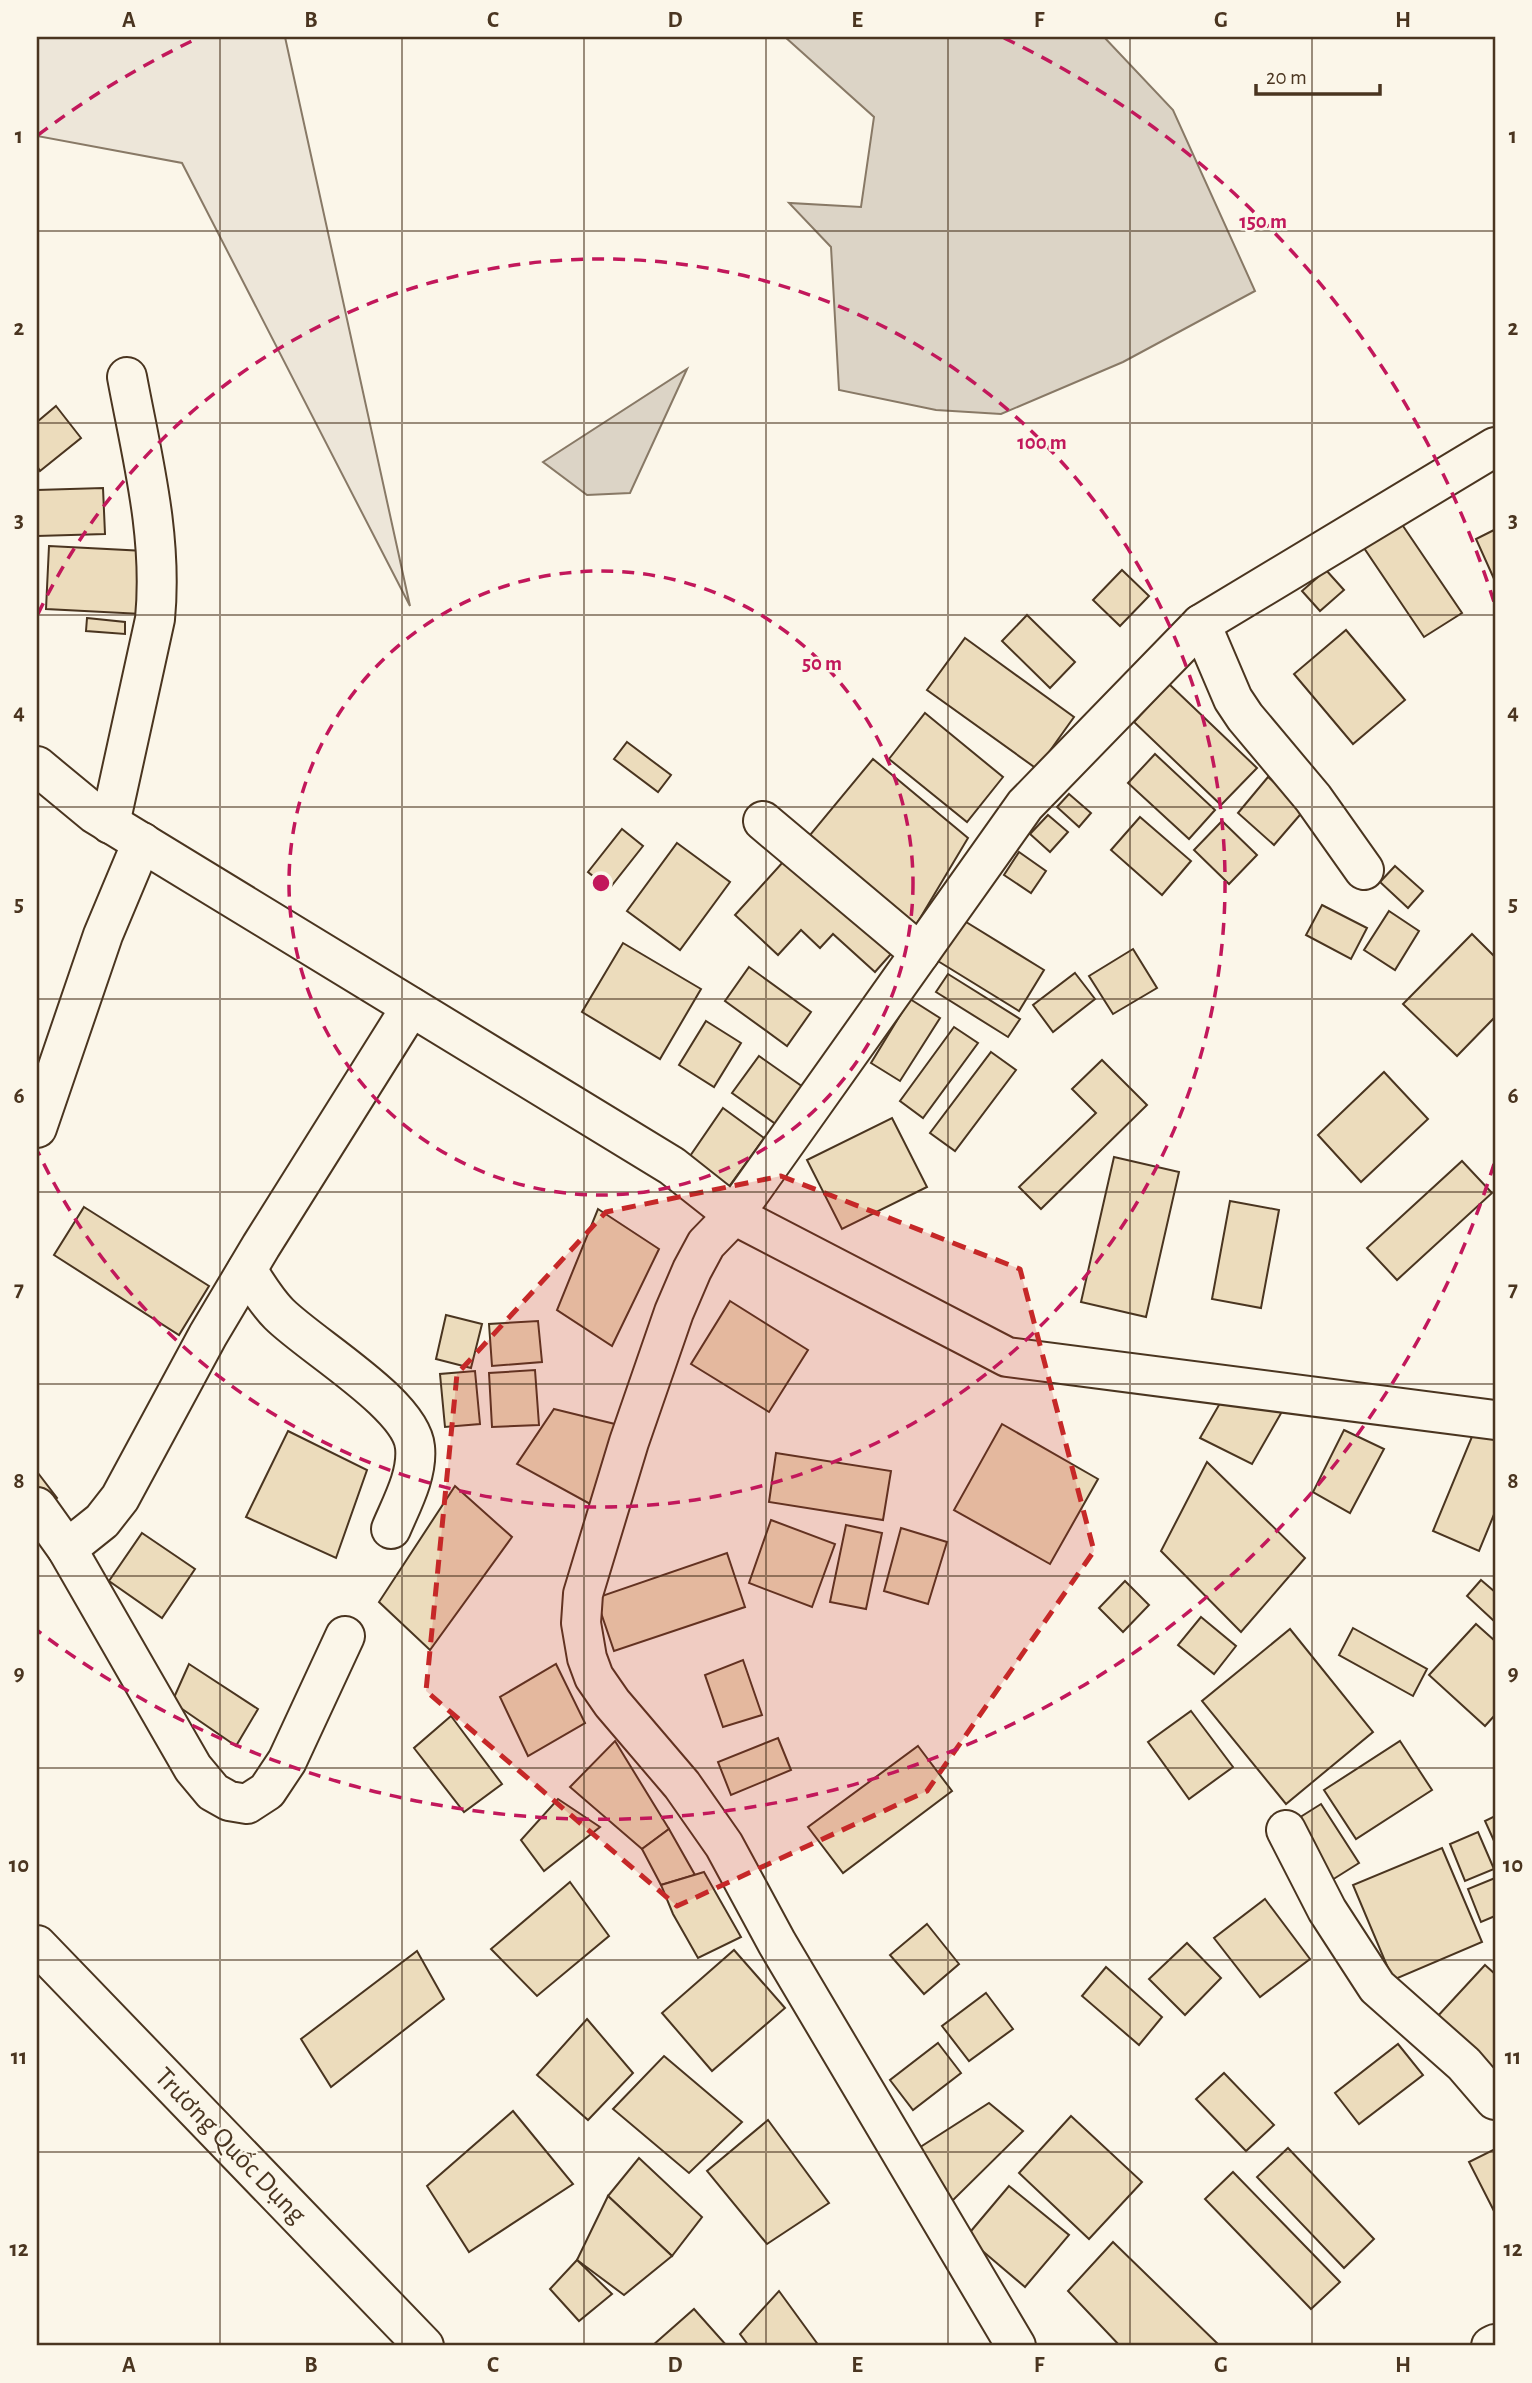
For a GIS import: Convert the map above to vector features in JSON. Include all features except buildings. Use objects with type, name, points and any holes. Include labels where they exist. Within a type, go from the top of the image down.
[{"type":"street","points":[[37,1128],[123,882],[126,833],[155,619],[155,528],[127,377]]},
{"type":"street","points":[[1016,2346],[777,1943],[724,1844],[682,1785],[612,1703],[594,1677],[587,1658],[581,1623],[583,1594],[629,1442],[674,1312],[706,1244],[734,1214],[1025,805],[1201,624],[1495,447]]},
{"type":"street","points":[[1201,624],[1233,699],[1313,798],[1364,870]]},
{"type":"street","points":[[37,765],[95,814],[672,1166],[734,1214],[1007,1357],[1495,1420]]},
{"type":"street","points":[[763,821],[920,953]]},
{"type":"street","points":[[67,1549],[102,1521],[120,1498],[208,1335],[261,1245],[411,1007]]},
{"type":"street","points":[[247,1270],[278,1313],[307,1340],[387,1402],[410,1431],[415,1446],[411,1480],[391,1530]]},
{"type":"street","points":[[37,1507],[67,1549],[193,1768],[213,1792],[229,1801],[247,1804],[255,1801],[275,1782],[345,1636]]},
{"type":"street","points":[[1286,1830],[1327,1909],[1377,1987],[1464,2064],[1495,2100]]},
{"type":"street","name":"Trương Quốc Dụng","points":[[37,1945],[424,2346]]},
{"type":"highlighted area","points":[[781,1176],[1020,1269],[1094,1551],[927,1791],[677,1906],[426,1691],[457,1374],[606,1212]]},
{"type":"shaded area","points":[[37,37],[285,37],[410,606],[182,163],[37,136]]},
{"type":"shaded area","points":[[785,37],[1104,37],[1173,110],[1255,291],[1123,362],[1001,414],[936,410],[839,390],[831,247],[789,203],[861,207],[874,117]]},
{"type":"shaded area","points":[[687,369],[630,493],[587,495],[543,462]]}]
